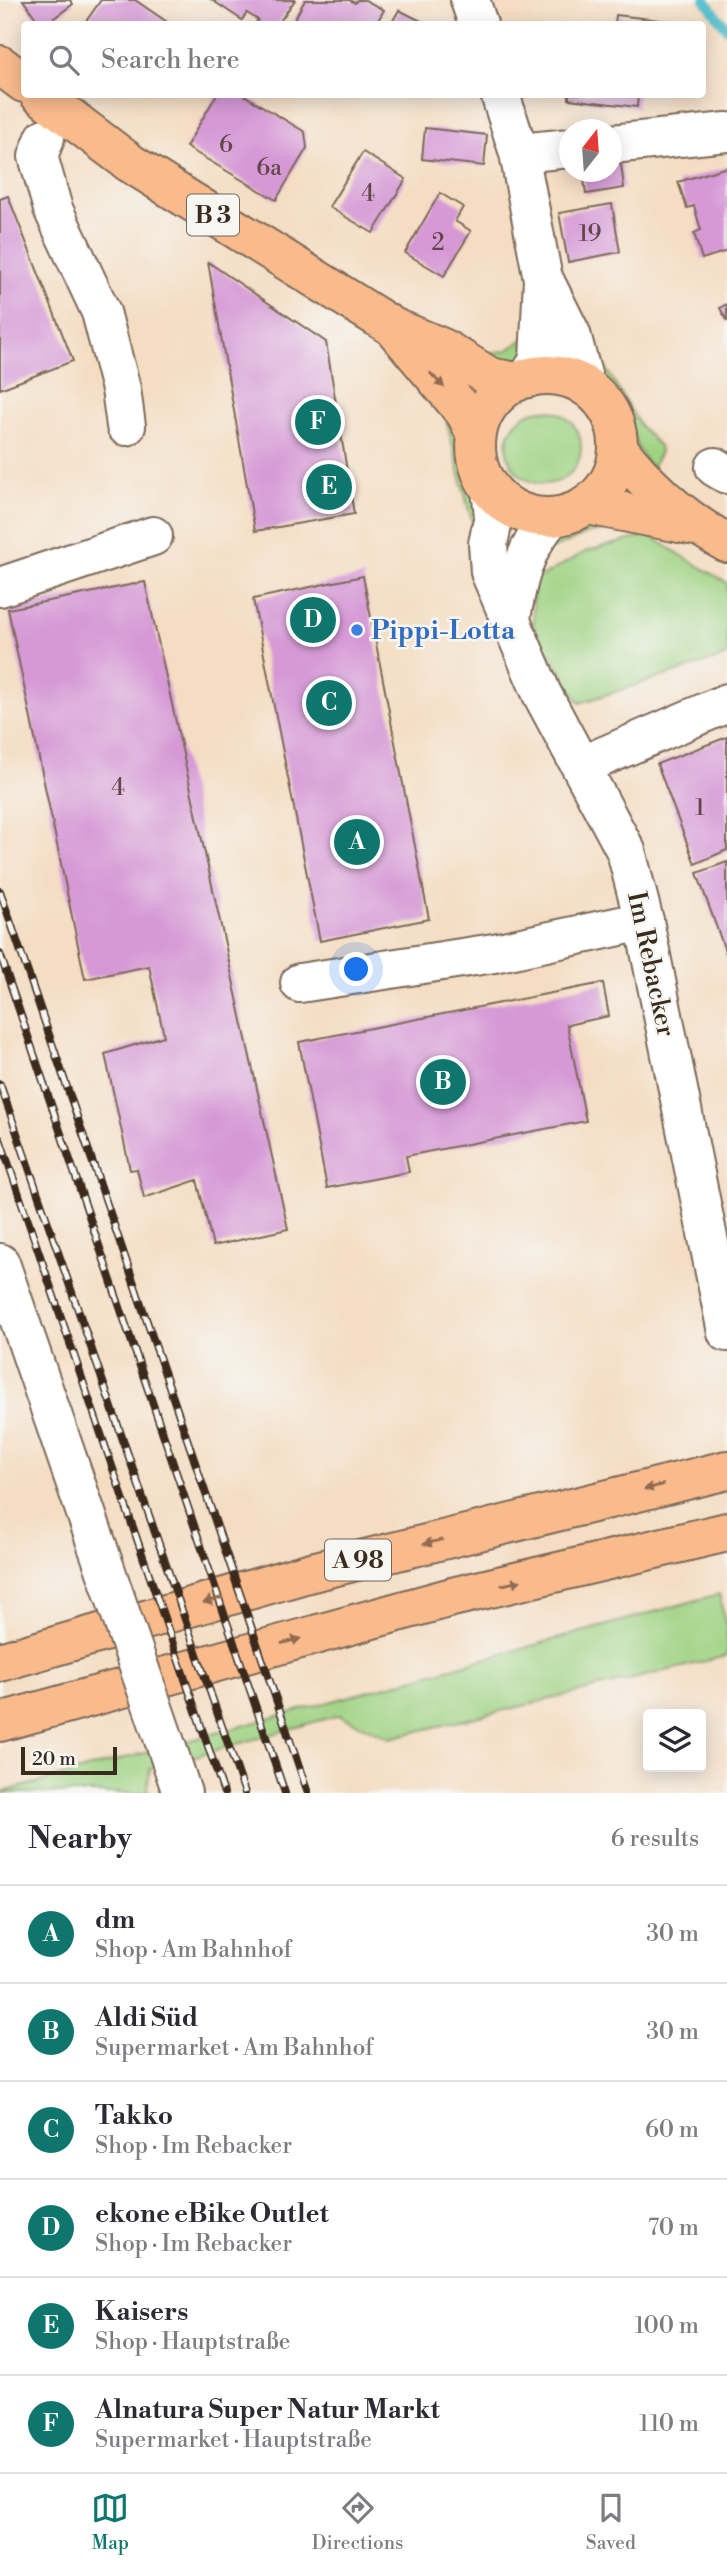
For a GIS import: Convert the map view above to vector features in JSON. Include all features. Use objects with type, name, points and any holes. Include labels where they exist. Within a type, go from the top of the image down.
[{"type":"main road","points":[[0,65],[21,81]]},
{"type":"main road","name":"B 3","points":[[44,98],[130,163],[393,327],[443,348],[490,377],[522,380],[558,376],[585,386]]},
{"type":"main road","name":"B 3","points":[[393,327],[466,414],[476,435],[476,458],[491,490],[511,508],[524,514],[564,516],[587,505]]},
{"type":"main road","points":[[476,435],[490,403],[522,380]]},
{"type":"main road","points":[[585,386],[610,413],[618,448],[632,466],[711,534]]},
{"type":"main road","points":[[618,448],[610,480],[587,505],[711,534]]},
{"type":"main road","name":"A 98","points":[[0,1661],[308,1573],[725,1469]]},
{"type":"main road","name":"A 98","points":[[0,1721],[452,1597],[727,1532]]},
{"type":"street","points":[[470,0],[477,21]]},
{"type":"street","points":[[501,98],[519,153],[543,279],[539,359],[522,380]]},
{"type":"street","points":[[622,143],[727,132]]},
{"type":"street","points":[[45,138],[38,156],[53,209],[101,312],[121,389],[125,426]]},
{"type":"street","points":[[519,153],[559,149]]},
{"type":"street","points":[[543,279],[567,325],[585,386]]},
{"type":"street","name":"Im Rebacker","points":[[491,490],[494,515],[488,544],[490,572],[542,694],[626,851],[644,921],[727,1332]]},
{"type":"street","points":[[511,618],[524,556],[536,534],[552,517]]},
{"type":"street","points":[[0,587],[153,536]]},
{"type":"street","points":[[581,766],[727,703]]},
{"type":"street","points":[[300,984],[494,953],[644,921]]},
{"type":"street","points":[[0,1263],[182,1793]]},
{"type":"green space","points":[[524,339],[526,358],[504,362],[485,353],[506,351]]},
{"type":"green space","points":[[599,356],[640,426],[659,446],[660,452],[652,468],[638,447],[620,402],[589,360]]},
{"type":"green space","points":[[443,408],[459,441],[464,468],[481,516],[475,534]]},
{"type":"green space","points":[[544,410],[565,416],[575,426],[581,447],[575,468],[565,478],[544,484],[523,478],[513,468],[507,447],[513,426],[523,416]]},
{"type":"green space","points":[[598,521],[616,530],[589,533],[540,554],[557,534]]},
{"type":"green space","points":[[648,535],[727,583],[727,656],[580,703],[534,629],[532,582],[587,551]]},
{"type":"green space","points":[[719,1594],[727,1632],[727,1656],[390,1738],[339,1715],[150,1769],[147,1793],[0,1793]]},
{"type":"building","points":[[23,0],[70,0],[73,4],[50,21],[38,21]]},
{"type":"building","points":[[101,0],[135,0],[166,21],[86,21]]},
{"type":"building","points":[[212,0],[295,0],[280,21],[257,21],[247,13],[242,20]]},
{"type":"building","points":[[305,0],[349,0],[355,3],[357,0],[365,0],[384,10],[378,21],[294,21]]},
{"type":"building","points":[[399,10],[421,21],[393,21]]},
{"type":"building","points":[[616,15],[667,21],[615,21]]},
{"type":"building","points":[[215,98],[249,98],[305,132],[307,148],[276,200],[186,147]]},
{"type":"building","points":[[569,98],[638,98],[637,107]]},
{"type":"building","points":[[425,128],[487,135],[484,166],[422,159]]},
{"type":"building","points":[[363,152],[406,179],[373,233],[329,207]]},
{"type":"building","points":[[727,167],[727,251],[702,259],[694,233],[701,230],[694,206],[687,208],[678,182]]},
{"type":"building","points":[[622,172],[624,188],[586,194],[584,182],[622,182]]},
{"type":"building","points":[[440,193],[463,207],[455,221],[471,231],[444,276],[405,253]]},
{"type":"building","points":[[8,196],[73,361],[0,389],[0,199]]},
{"type":"building","points":[[612,204],[620,252],[568,262],[559,213]]},
{"type":"building","points":[[208,262],[326,342],[354,514],[255,531]]},
{"type":"building","points":[[727,304],[727,321],[720,308]]},
{"type":"building","points":[[363,576],[429,919],[320,941],[253,599]]},
{"type":"building","points":[[145,582],[288,1229],[213,1246],[197,1180],[144,1198],[137,1169],[130,1170],[105,1054],[164,1036],[149,966],[85,979],[8,609]]},
{"type":"building","points":[[727,737],[727,850],[695,864],[657,764]]},
{"type":"building","points":[[727,862],[727,956],[697,873]]},
{"type":"building","points":[[603,983],[609,1016],[567,1025],[586,1121],[406,1156],[409,1172],[327,1188],[299,1042]]},
{"type":"waterway","points":[[705,0],[727,29]]},
{"type":"railway","points":[[0,891],[308,1793]]},
{"type":"railway","points":[[0,954],[285,1793]]},
{"type":"railway","points":[[0,1084],[245,1793]]},
{"type":"railway","points":[[0,1139],[224,1793]]},
{"type":"place","name":"Alnatura Super Natur Markt","points":[[318,422]]},
{"type":"place","name":"Kaisers","points":[[329,487]]},
{"type":"place","name":"ekone eBike Outlet","points":[[313,620]]},
{"type":"place","name":"Pippi-Lotta","points":[[357,630]]},
{"type":"place","name":"Takko","points":[[329,703]]},
{"type":"place","name":"dm","points":[[357,842]]},
{"type":"place","name":"Aldi Süd","points":[[443,1082]]}]
